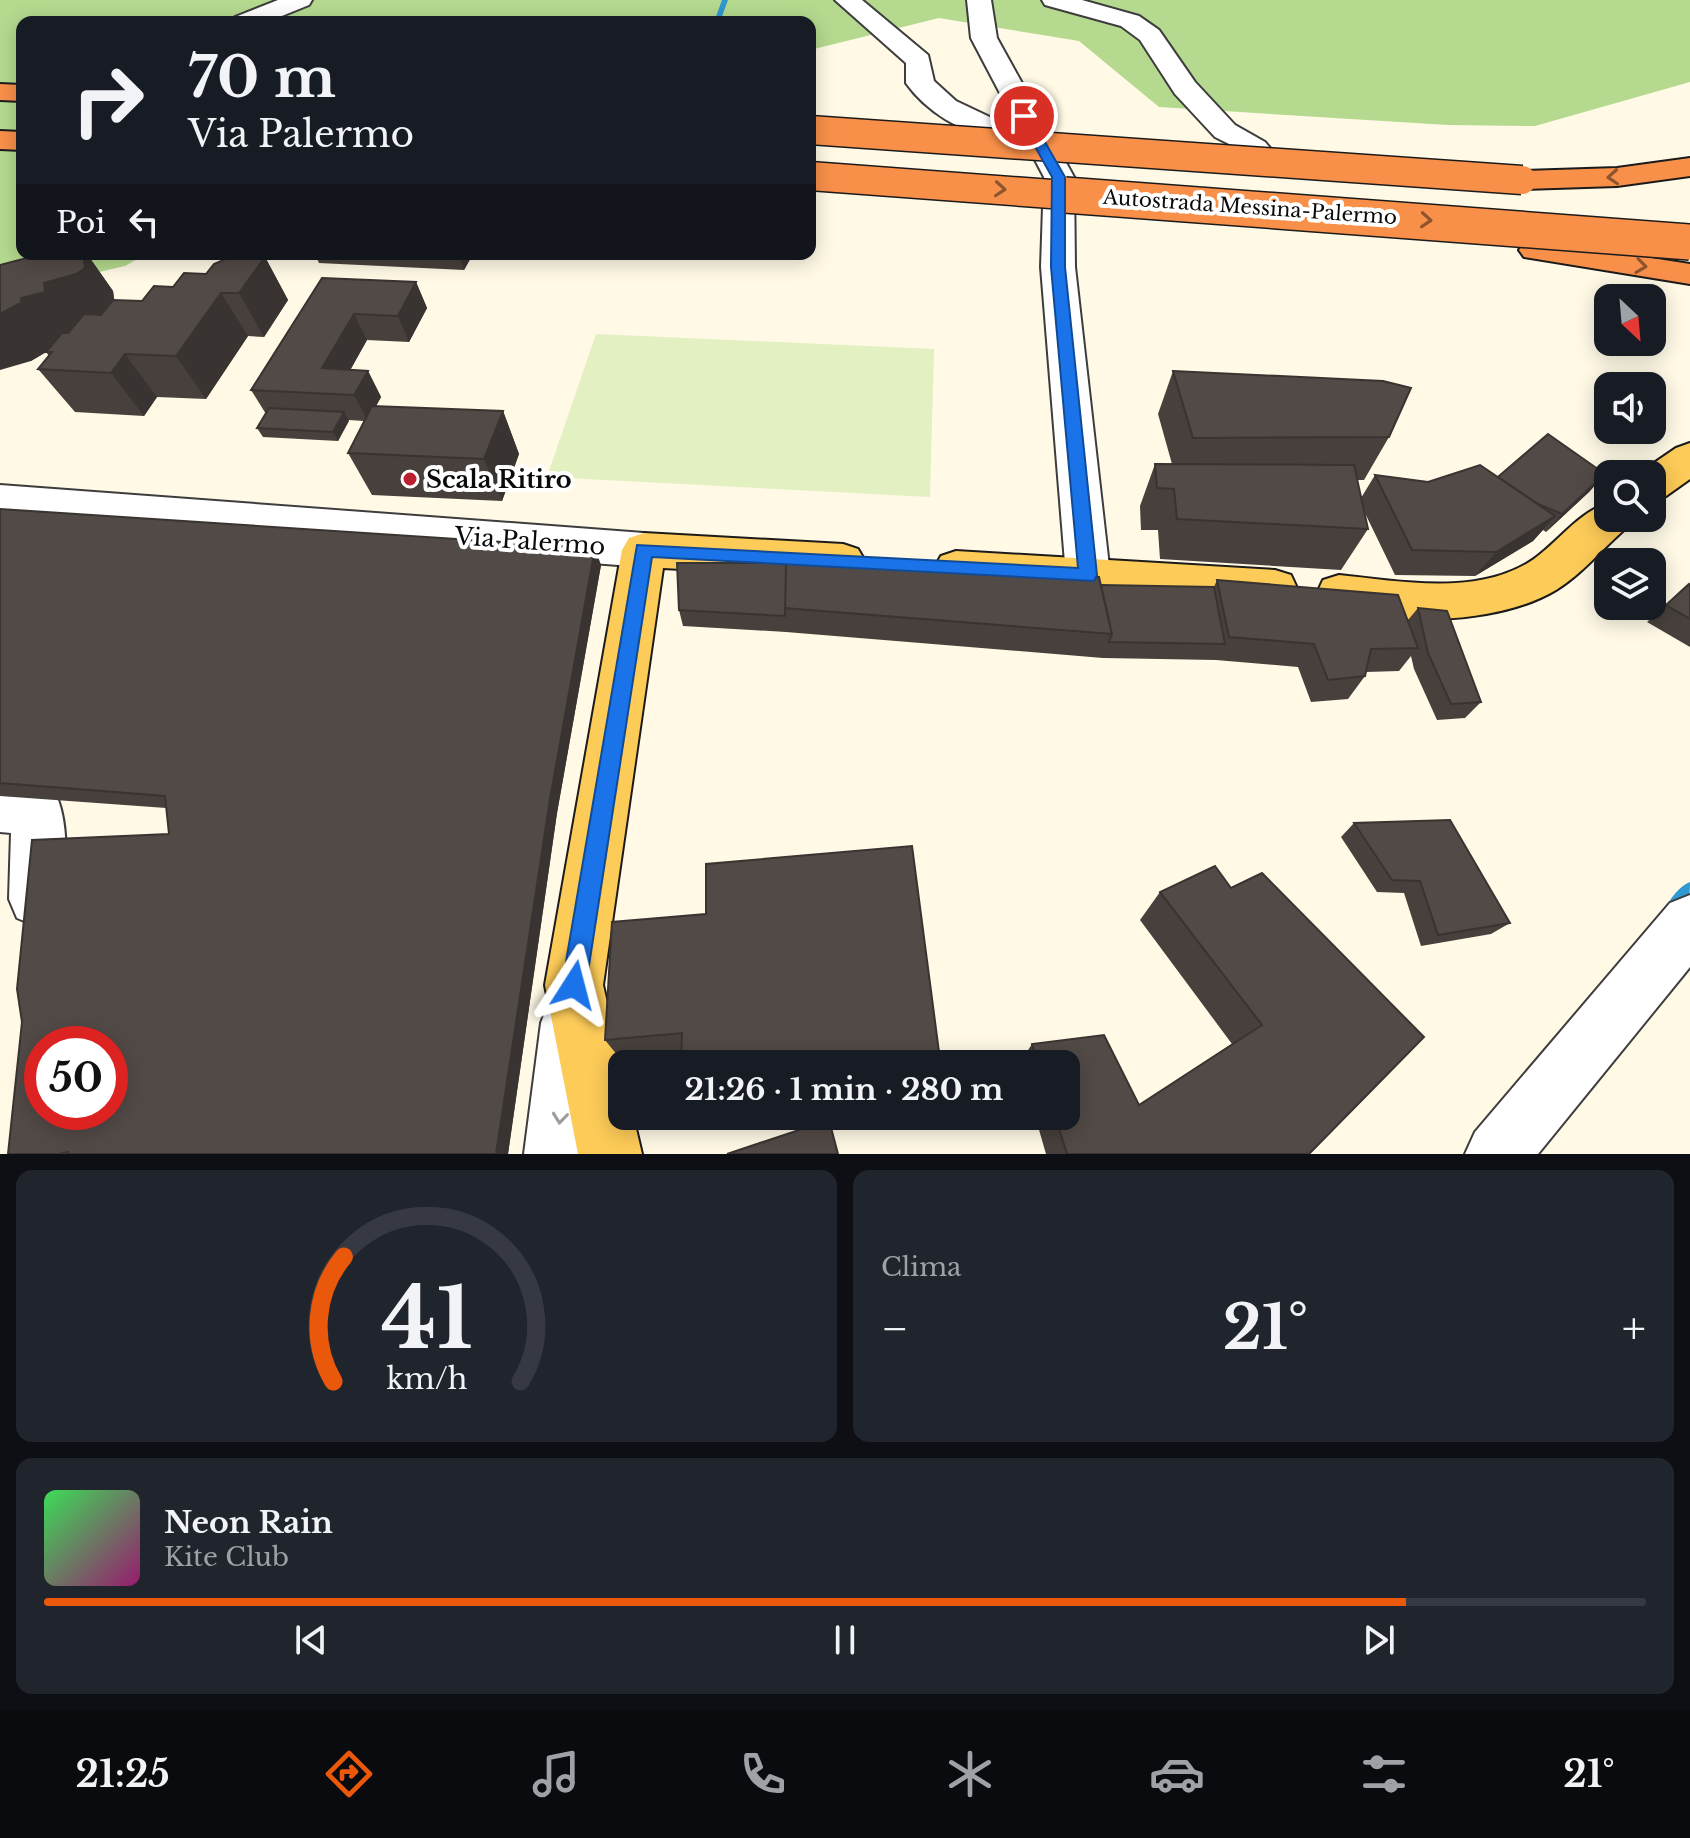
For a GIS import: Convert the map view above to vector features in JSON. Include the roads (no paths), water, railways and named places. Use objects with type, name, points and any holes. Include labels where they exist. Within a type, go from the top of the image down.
[{"type":"highway","points":[[816,130],[1522,180],[1617,177],[1690,167]]},
{"type":"highway","name":"Autostrada Messina-Palermo","points":[[816,149],[1630,206]]},
{"type":"highway","name":"Autostrada Messina-Palermo","points":[[816,176],[1690,242]]},
{"type":"highway","points":[[816,198],[1536,250],[1690,274]]},
{"type":"main road","points":[[1666,475],[1690,458]]},
{"type":"main road","name":"Via Palermo","points":[[644,550],[1088,575],[1417,599],[1485,597],[1508,593],[1543,576],[1594,532]]},
{"type":"main road","points":[[610,1154],[574,985],[644,550]]},
{"type":"street","points":[[259,16],[300,0]]},
{"type":"street","points":[[847,0],[919,61],[920,83],[937,99],[984,125]]},
{"type":"street","points":[[979,0],[984,38],[1059,177],[1058,267],[1088,575]]},
{"type":"street","points":[[1054,0],[1130,21],[1150,35],[1185,88],[1225,131],[1255,148]]},
{"type":"street","name":"Via Palermo","points":[[0,501],[644,550]]},
{"type":"street","points":[[0,808],[38,812],[34,948]]},
{"type":"street","points":[[1497,1154],[1690,923]]},
{"type":"street","points":[[556,1154],[574,985]]},
{"type":"waterway","points":[[719,16],[725,0]]},
{"type":"waterway","points":[[1674,908],[1690,889]]},
{"type":"place","name":"Scala Ritiro","points":[[410,479]]}]
